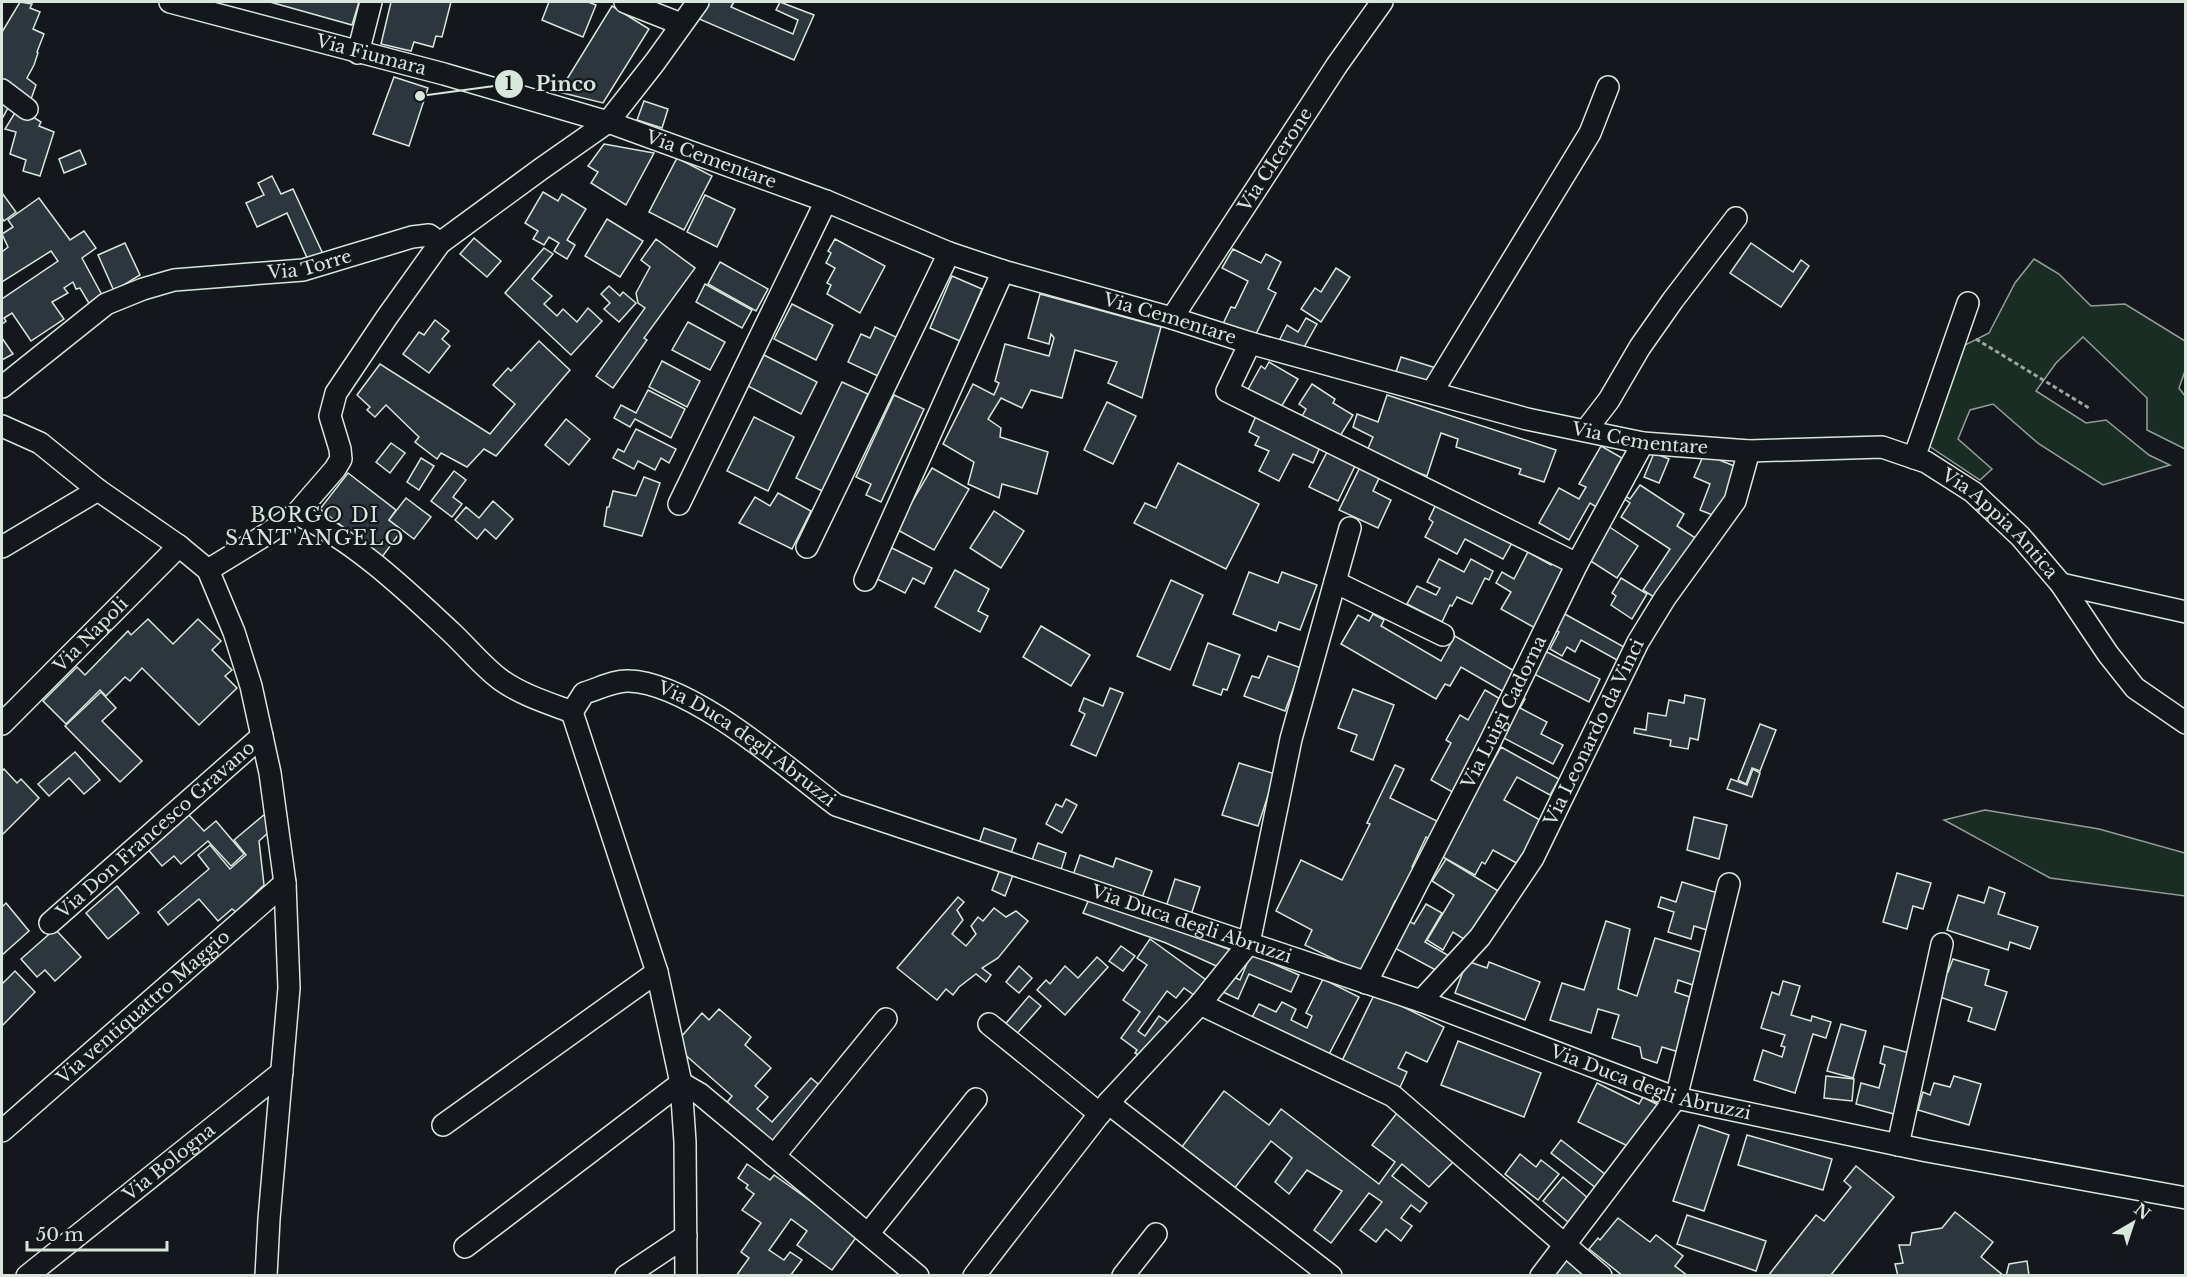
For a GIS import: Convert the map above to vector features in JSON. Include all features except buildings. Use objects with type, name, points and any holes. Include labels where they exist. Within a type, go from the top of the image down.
[{"type":"street","name":"Via Fiumara","points":[[170,2],[444,74],[608,122]]},
{"type":"street","points":[[358,53],[371,2]]},
{"type":"street","points":[[625,2],[681,24]]},
{"type":"street","points":[[208,570],[296,514],[335,469],[341,459],[330,416],[336,393],[440,243],[541,168],[608,122],[698,2]]},
{"type":"street","name":"Via CIcerone","points":[[1172,318],[1337,65],[1382,2]]},
{"type":"street","points":[[1432,392],[1590,133],[1608,87]]},
{"type":"street","points":[[2,90],[27,109]]},
{"type":"street","name":"Via Cementare","points":[[608,122],[826,201],[949,253],[1250,343],[1527,419],[1643,442],[1749,451]]},
{"type":"street","points":[[679,504],[826,201]]},
{"type":"street","points":[[1586,430],[1609,400],[1640,348],[1673,300],[1736,218]]},
{"type":"street","name":"Via Torre","points":[[2,387],[106,304],[143,289],[174,280],[303,270],[412,237],[429,235],[440,243]]},
{"type":"street","points":[[807,547],[949,253]]},
{"type":"street","points":[[865,580],[1003,271]]},
{"type":"street","points":[[1914,458],[1968,303]]},
{"type":"street","points":[[1250,343],[1227,391],[1577,564]]},
{"type":"street","points":[[2,426],[40,443],[99,490],[179,546],[208,570],[234,632],[262,736],[275,806],[285,884],[289,988],[266,1275]]},
{"type":"street","name":"Via Luigi Cadorna","points":[[1366,983],[1489,744],[1577,564],[1643,442]]},
{"type":"street","name":"Via Appia Antica","points":[[1749,451],[1882,447],[1926,462],[1973,492],[2020,536],[2061,584],[2108,654],[2135,688],[2186,723]]},
{"type":"street","name":"Via Leonardo da Vinci","points":[[1420,1001],[1480,937],[1533,858],[1638,642],[1665,598],[1735,501],[1749,451]]},
{"type":"street","points":[[2,547],[99,490]]},
{"type":"street","points":[[296,514],[310,520],[353,549],[404,588],[501,680],[538,699],[572,712],[657,972],[681,1083],[685,1142],[686,1275]]},
{"type":"street","points":[[974,1275],[1104,1109],[1200,1004],[1249,943],[1291,739],[1350,528]]},
{"type":"street","name":"Via Napoli","points":[[2,724],[179,546]]},
{"type":"street","points":[[1335,582],[1443,635]]},
{"type":"street","points":[[2061,584],[2186,612]]},
{"type":"street","name":"Via Duca degli Abruzzi","points":[[572,712],[584,693],[627,680],[654,684],[700,705],[836,805],[1420,1001],[1676,1098],[1898,1145],[2186,1198]]},
{"type":"street","name":"Via Don Francesco Gravano","points":[[50,922],[262,736]]},
{"type":"street","name":"Via ventiquattro Maggio","points":[[2,1131],[285,884]]},
{"type":"street","points":[[1541,1275],[1676,1098],[1729,884]]},
{"type":"street","points":[[1898,1145],[1942,944]]},
{"type":"street","points":[[443,1125],[657,972]]},
{"type":"street","points":[[1200,1004],[1393,1096],[1601,1275]]},
{"type":"street","points":[[774,1156],[886,1019]]},
{"type":"street","points":[[989,1024],[1331,1275]]},
{"type":"street","name":"Via Bologna","points":[[27,1275],[282,1072]]},
{"type":"street","points":[[681,1083],[700,1094],[918,1275]]},
{"type":"street","points":[[465,1247],[681,1083]]},
{"type":"street","points":[[868,1234],[976,1099]]},
{"type":"street","points":[[1123,1275],[1156,1234]]},
{"type":"street","points":[[626,1275],[686,1236]]},
{"type":"path","points":[[1959,329],[2089,408]]},
{"type":"green space","points":[[2034,259],[2059,274],[2091,306],[2125,304],[2185,341],[2185,371],[2179,388],[2185,396],[2185,449],[2147,430],[2147,398],[2083,337],[2056,363],[2036,391],[2086,423],[2106,420],[2149,455],[2170,465],[2103,485],[2039,444],[1993,404],[1970,410],[1958,439],[1992,469],[1980,480],[1929,446],[1956,360],[1965,345],[1989,333],[2015,283]]},
{"type":"green space","points":[[1985,810],[2099,829],[2185,853],[2185,896],[2050,878],[1944,820]]},
{"type":"place","name":"Pinco","points":[[420,96]]},
{"type":"district","name":"BORGO DI SANT'ANGELO","points":[[315,526]]}]
